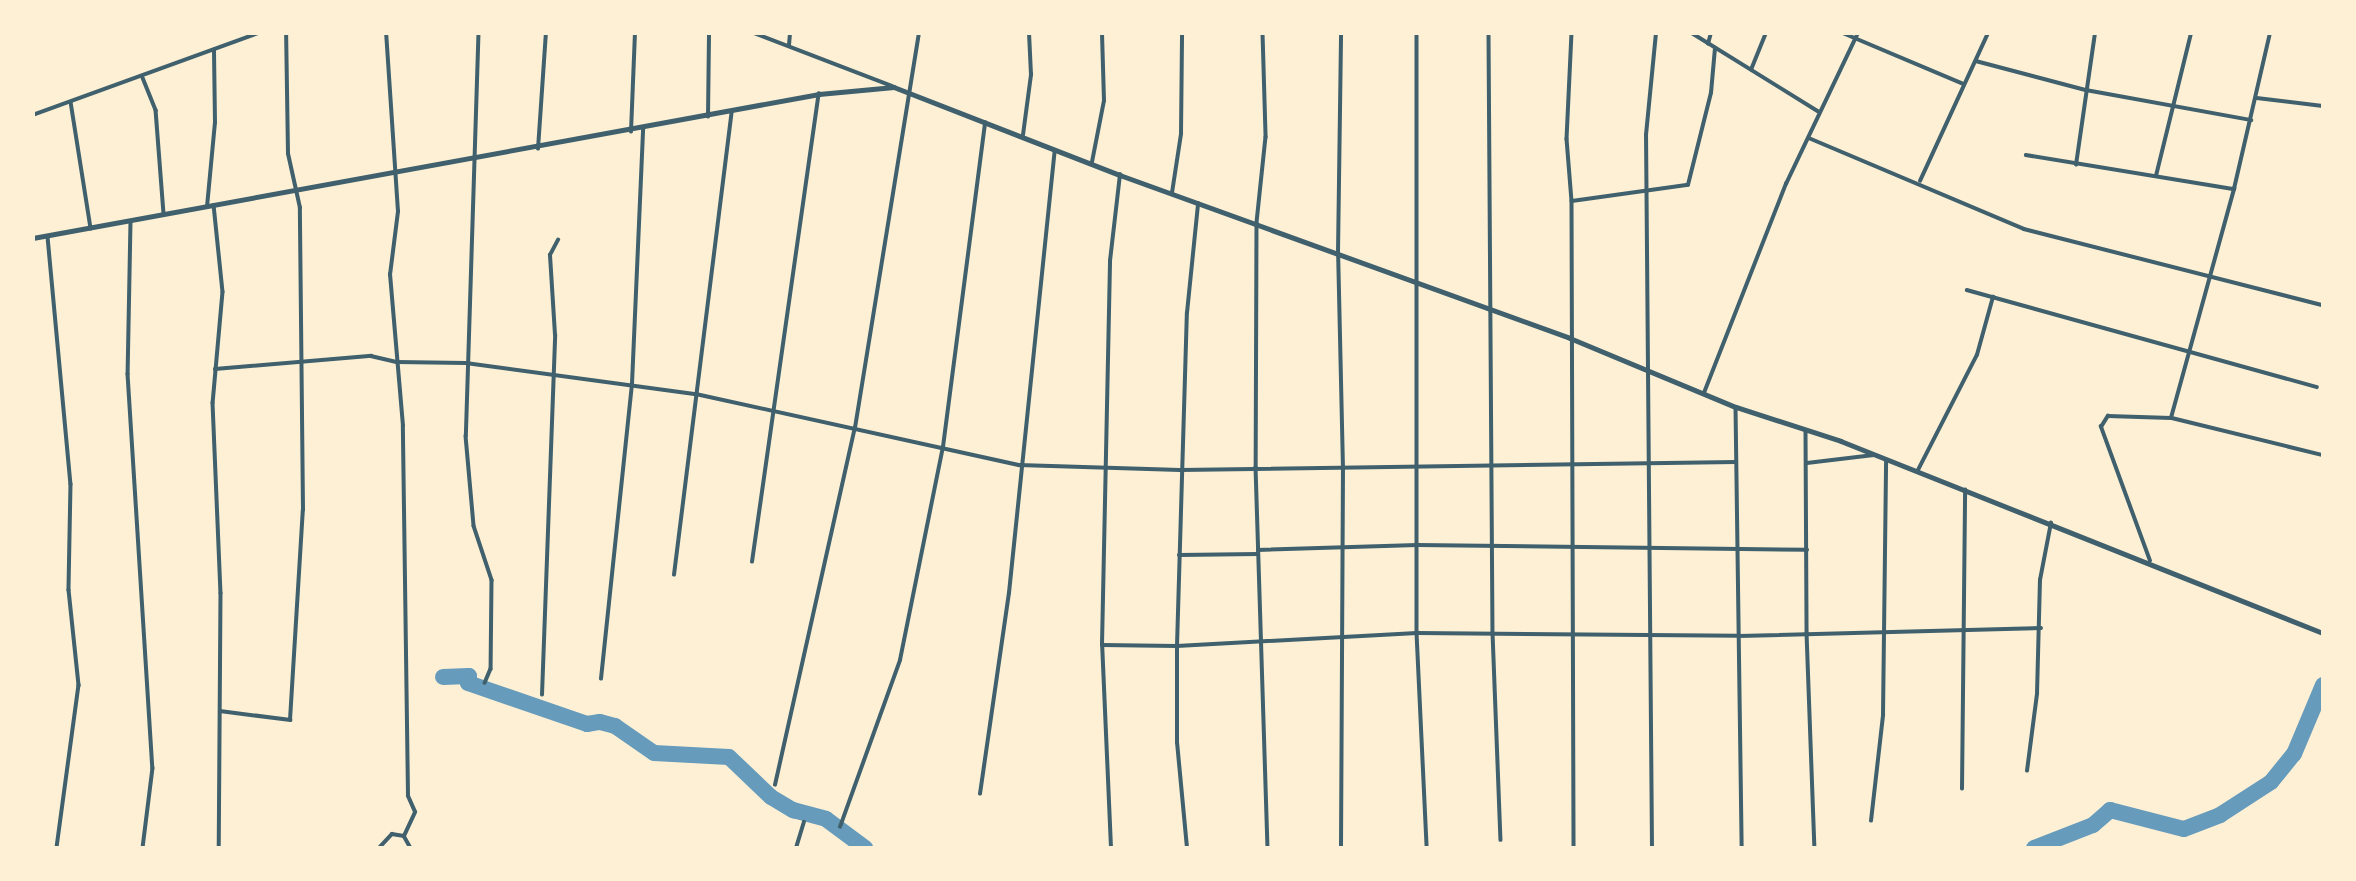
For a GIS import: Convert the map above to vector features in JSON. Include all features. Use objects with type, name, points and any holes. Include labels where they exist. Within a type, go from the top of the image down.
[{"type":"street","points":[[33,115],[144,78],[258,33]]},
{"type":"street","points":[[220,711],[290,720],[301,592],[300,361],[296,191],[286,128],[285,33]]},
{"type":"street","points":[[386,33],[398,212],[390,275],[403,426],[408,796],[415,812],[404,836]]},
{"type":"street","points":[[479,33],[477,160],[466,363],[466,436],[474,526],[492,580],[491,669],[485,683]]},
{"type":"street","points":[[538,149],[546,33]]},
{"type":"street","points":[[631,132],[635,33]]},
{"type":"street","points":[[708,117],[709,33]]},
{"type":"street","points":[[754,33],[1023,135],[1120,175],[1570,338],[1736,407],[1874,455],[2150,561],[2323,633]]},
{"type":"street","points":[[789,45],[790,33]]},
{"type":"street","points":[[775,785],[855,428],[912,94],[919,33]]},
{"type":"street","points":[[1023,135],[1031,75],[1029,33]]},
{"type":"street","points":[[1092,162],[1104,101],[1102,33]]},
{"type":"street","points":[[1172,193],[1181,134],[1182,33]]},
{"type":"street","points":[[1263,33],[1266,137],[1258,223],[1256,467],[1259,640],[1268,848]]},
{"type":"street","points":[[1341,33],[1338,253],[1343,468],[1339,637],[1341,848]]},
{"type":"street","points":[[1417,33],[1416,633],[1427,848]]},
{"type":"street","points":[[1489,33],[1493,633],[1501,840]]},
{"type":"street","points":[[1572,33],[1567,139],[1572,201],[1570,466],[1574,848]]},
{"type":"street","points":[[1652,848],[1650,465],[1646,369],[1647,94],[1656,33]]},
{"type":"street","points":[[1692,33],[1819,112]]},
{"type":"street","points":[[1708,44],[1711,33]]},
{"type":"street","points":[[1751,70],[1766,33]]},
{"type":"street","points":[[1843,33],[1857,36],[1964,84]]},
{"type":"street","points":[[1920,181],[1988,33]]},
{"type":"street","points":[[2076,165],[2095,33]]},
{"type":"street","points":[[2156,176],[2191,33]]},
{"type":"street","points":[[2171,418],[2186,352],[2234,189],[2270,33]]},
{"type":"street","points":[[1704,393],[1819,112],[1857,36]]},
{"type":"street","points":[[1572,201],[1688,185],[1711,93],[1715,48]]},
{"type":"street","points":[[207,207],[215,123],[214,50]]},
{"type":"street","points":[[1976,61],[2086,90],[2251,120]]},
{"type":"street","points":[[144,78],[156,110],[164,215]]},
{"type":"street","points":[[33,239],[631,132],[819,94],[894,87]]},
{"type":"street","points":[[752,562],[776,410],[819,94]]},
{"type":"street","points":[[2257,98],[2323,106]]},
{"type":"street","points":[[71,102],[92,229]]},
{"type":"street","points":[[674,575],[732,112]]},
{"type":"street","points":[[840,827],[900,660],[943,447],[985,122]]},
{"type":"street","points":[[601,679],[632,384],[643,129]]},
{"type":"street","points":[[1809,138],[1920,181],[2025,229],[2210,274],[2323,305]]},
{"type":"street","points":[[980,794],[1009,593],[1019,465],[1055,148]]},
{"type":"street","points":[[2026,156],[2234,189]]},
{"type":"street","points":[[1111,848],[1102,645],[1108,469],[1110,261],[1120,175]]},
{"type":"street","points":[[1187,848],[1177,743],[1180,470],[1187,313],[1198,203]]},
{"type":"street","points":[[214,205],[223,292],[215,369],[220,711],[219,848]]},
{"type":"street","points":[[131,222],[128,374],[153,768],[143,848]]},
{"type":"street","points":[[48,237],[71,484],[69,590],[79,685],[57,848]]},
{"type":"street","points":[[542,695],[554,375],[550,256],[558,240]]},
{"type":"street","points":[[1967,290],[2317,387]]},
{"type":"street","points":[[1917,472],[1977,355],[1993,297]]},
{"type":"street","points":[[215,369],[371,356],[397,362],[466,363],[696,394],[1019,465],[1180,470],[1736,462]]},
{"type":"street","points":[[1736,407],[1742,848]]},
{"type":"street","points":[[2150,561],[2101,427],[2108,416],[2171,418],[2323,454]]},
{"type":"street","points":[[1807,431],[1807,633],[1815,848]]},
{"type":"street","points":[[1806,463],[1874,455]]},
{"type":"street","points":[[1871,821],[1883,715],[1886,461]]},
{"type":"street","points":[[1962,789],[1965,490]]},
{"type":"street","points":[[2026,771],[2041,628],[2040,580],[2051,523]]},
{"type":"street","points":[[1179,555],[1417,545],[1650,551],[1807,550]]},
{"type":"street","points":[[1102,645],[1177,646],[1416,633],[1740,636],[2041,628]]},
{"type":"street","points":[[796,848],[804,822]]},
{"type":"street","points":[[379,848],[392,834],[404,836]]},
{"type":"street","points":[[404,836],[411,848]]},
{"type":"waterway","points":[[443,677],[469,676],[468,683],[587,724],[600,722],[615,726],[654,753],[729,757],[771,797],[793,810],[826,819],[865,848]]},
{"type":"waterway","points":[[2034,848],[2093,825],[2110,810],[2184,829],[2220,815],[2271,782],[2294,754],[2323,685]]}]
